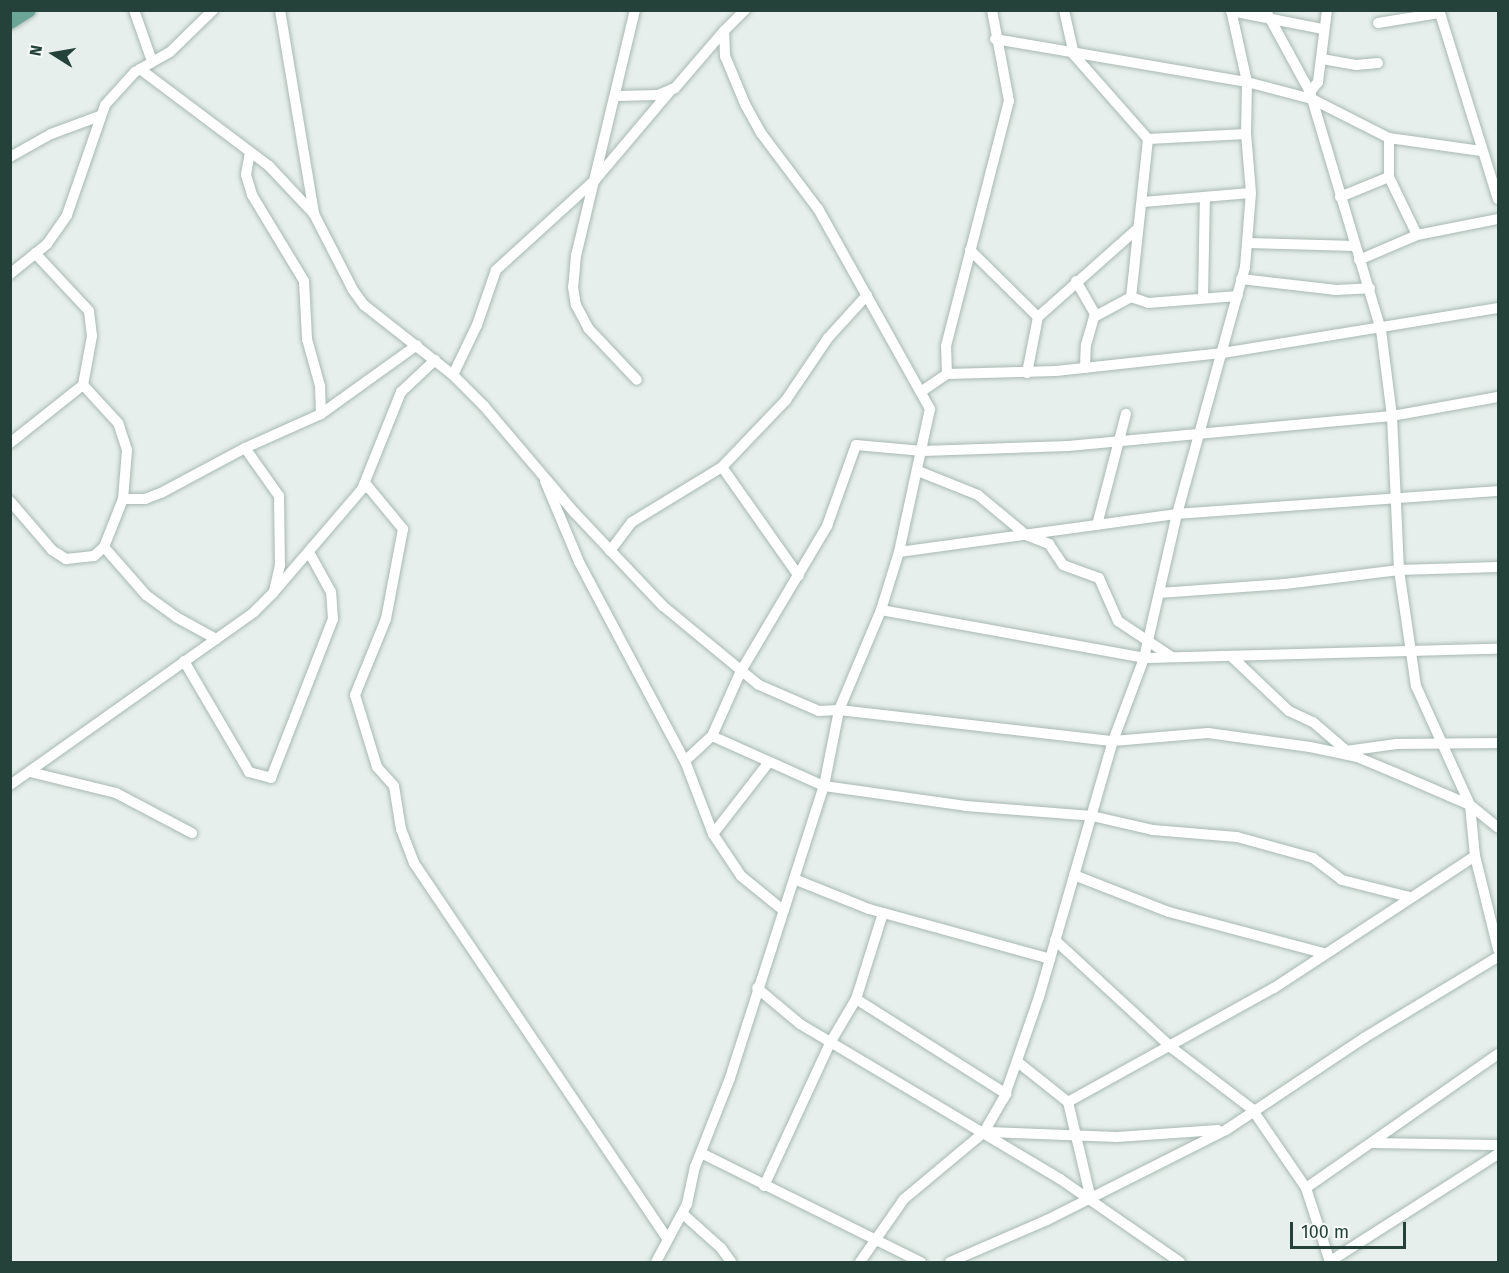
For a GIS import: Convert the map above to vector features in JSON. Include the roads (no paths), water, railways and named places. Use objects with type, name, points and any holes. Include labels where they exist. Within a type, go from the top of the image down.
[{"type":"main road","points":[[10,22],[29,10]]},
{"type":"street","points":[[134,10],[152,61]]},
{"type":"street","points":[[280,10],[314,214],[334,258],[364,304],[453,375],[540,470],[609,551],[663,606],[741,671],[773,694],[819,711],[839,710],[1113,741],[1208,733],[1357,757]]},
{"type":"street","points":[[635,10],[576,255],[576,305],[588,328],[637,380]]},
{"type":"street","points":[[453,375],[477,326],[496,270],[595,180],[672,89],[744,10]]},
{"type":"street","points":[[947,374],[946,346],[1009,101],[992,10]]},
{"type":"street","points":[[1064,10],[1074,55],[1148,139],[1143,202],[1136,230],[1131,297]]},
{"type":"street","points":[[1311,95],[1318,82],[1327,10]]},
{"type":"street","points":[[860,1263],[904,1199],[984,1132],[1006,1094],[1019,1063],[1113,741],[1144,658],[1177,514],[1238,296],[1248,243],[1251,193],[1246,134],[1247,82],[1231,11],[1267,14],[1323,29]]},
{"type":"street","points":[[10,274],[47,244],[67,215],[100,116],[119,87],[140,69],[170,52],[210,12]]},
{"type":"street","points":[[1378,23],[1439,12],[1498,199]]},
{"type":"street","points":[[1267,14],[1311,95],[1381,330],[1392,416],[1399,570],[1416,686],[1470,805],[1475,856],[1498,949]]},
{"type":"street","points":[[656,1263],[683,1214],[701,1153],[726,1089],[824,786],[839,710],[881,610],[899,552],[923,451],[930,409],[922,391],[818,209],[761,133],[744,104],[725,56],[724,31]]},
{"type":"street","points":[[996,39],[1074,55],[1160,65],[1311,95],[1389,138],[1481,151]]},
{"type":"street","points":[[1322,59],[1356,65],[1378,63]]},
{"type":"street","points":[[140,69],[250,152],[314,214]]},
{"type":"street","points":[[616,96],[658,95],[672,89]]},
{"type":"street","points":[[10,157],[51,134],[100,116]]},
{"type":"street","points":[[1148,139],[1246,134]]},
{"type":"street","points":[[1389,138],[1389,177],[1417,235]]},
{"type":"street","points":[[250,152],[246,175],[252,195],[304,281],[307,339],[320,386],[321,414]]},
{"type":"street","points":[[1340,197],[1389,177]]},
{"type":"street","points":[[1143,202],[1251,193]]},
{"type":"street","points":[[1203,297],[1205,197]]},
{"type":"street","points":[[1359,260],[1417,235],[1498,219]]},
{"type":"street","points":[[1027,373],[1038,317],[1136,230]]},
{"type":"street","points":[[1248,243],[1355,246]]},
{"type":"street","points":[[970,250],[1038,317]]},
{"type":"street","points":[[10,443],[83,385],[92,336],[89,311],[35,253]]},
{"type":"street","points":[[1241,279],[1336,290],[1370,288]]},
{"type":"street","points":[[1076,281],[1096,315]]},
{"type":"street","points":[[609,551],[632,522],[722,467],[786,400],[828,338],[867,295]]},
{"type":"street","points":[[1085,368],[1086,345],[1096,315],[1131,297],[1148,303],[1238,296]]},
{"type":"street","points":[[922,391],[947,374],[1027,373],[1223,353],[1381,330],[1498,308]]},
{"type":"street","points":[[123,499],[153,496],[245,448],[321,414],[364,387],[417,345]]},
{"type":"street","points":[[10,785],[216,639],[273,593],[310,554],[365,483],[401,392],[435,360]]},
{"type":"street","points":[[10,501],[52,550],[66,559],[94,556],[104,547],[123,499],[127,450],[118,423],[83,385]]},
{"type":"street","points":[[686,761],[712,736],[741,671],[827,526],[856,445],[923,451],[1198,436],[1392,416],[1498,397]]},
{"type":"street","points":[[1097,525],[1126,414]]},
{"type":"street","points":[[245,448],[279,496],[280,565],[273,593]]},
{"type":"street","points":[[722,467],[799,576]]},
{"type":"street","points":[[540,470],[579,562],[686,761],[713,834],[741,876],[784,910]]},
{"type":"street","points":[[918,471],[978,495],[1026,535],[1048,544],[1063,566],[1099,578],[1118,621],[1173,658]]},
{"type":"street","points":[[365,483],[403,529],[386,619],[355,694],[377,767],[394,786],[400,829],[414,863],[668,1238]]},
{"type":"street","points":[[899,552],[1177,514],[1396,501],[1498,491]]},
{"type":"street","points":[[104,547],[146,595],[176,617],[216,639]]},
{"type":"street","points":[[184,662],[249,772],[271,778],[333,619],[331,592],[310,554]]},
{"type":"street","points":[[1159,593],[1285,584],[1399,570],[1498,567]]},
{"type":"street","points":[[881,610],[1144,658],[1412,653],[1498,649]]},
{"type":"street","points":[[1231,656],[1289,711],[1313,722],[1346,751],[1470,805],[1498,828]]},
{"type":"street","points":[[712,736],[824,786],[966,806],[1092,816],[1153,830],[1237,837],[1313,858],[1342,880],[1409,897]]},
{"type":"street","points":[[1346,751],[1397,744],[1443,746],[1498,742]]},
{"type":"street","points":[[713,834],[769,762]]},
{"type":"street","points":[[30,772],[116,793],[192,833]]},
{"type":"street","points":[[1068,1102],[1172,1048],[1274,988],[1323,953],[1475,856]]},
{"type":"street","points":[[1074,875],[1169,912],[1323,953]]},
{"type":"street","points":[[794,879],[883,913],[1050,959]]},
{"type":"street","points":[[764,1186],[830,1043],[856,999],[883,913]]},
{"type":"street","points":[[1055,940],[1172,1048],[1252,1110],[1306,1188],[1330,1262],[1498,1154]]},
{"type":"street","points":[[950,1263],[1091,1199],[1130,1176],[1226,1130],[1252,1110],[1498,957]]},
{"type":"street","points":[[757,988],[800,1024],[984,1132],[1091,1199],[1180,1263]]},
{"type":"street","points":[[856,999],[1006,1094]]},
{"type":"street","points":[[1306,1188],[1498,1054]]},
{"type":"street","points":[[1019,1063],[1068,1102],[1074,1136],[1091,1199]]},
{"type":"street","points":[[984,1132],[1117,1137],[1226,1130]]},
{"type":"street","points":[[1370,1143],[1498,1145]]},
{"type":"street","points":[[701,1153],[874,1242],[921,1263]]},
{"type":"street","points":[[683,1214],[721,1248],[731,1263]]}]
